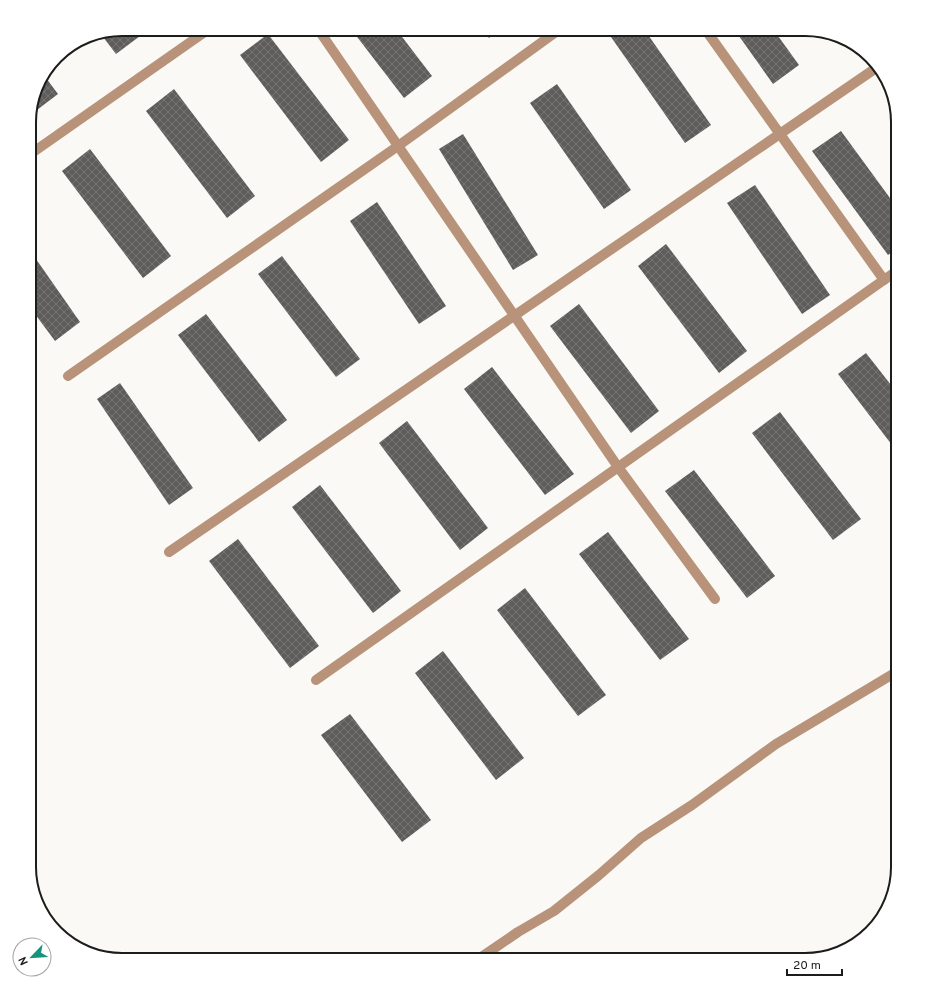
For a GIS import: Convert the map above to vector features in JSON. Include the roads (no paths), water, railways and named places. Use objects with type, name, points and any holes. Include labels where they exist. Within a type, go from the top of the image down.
[{"type":"street","points":[[36,150],[199,36]]},
{"type":"street","points":[[323,36],[618,467],[715,599]]},
{"type":"street","points":[[68,376],[398,146],[550,36]]},
{"type":"street","points":[[710,36],[884,280]]},
{"type":"street","points":[[170,552],[874,70]]},
{"type":"street","points":[[316,680],[891,275]]},
{"type":"street","points":[[487,953],[518,932],[554,911],[599,875],[641,838],[692,805],[776,744],[891,675]]}]
